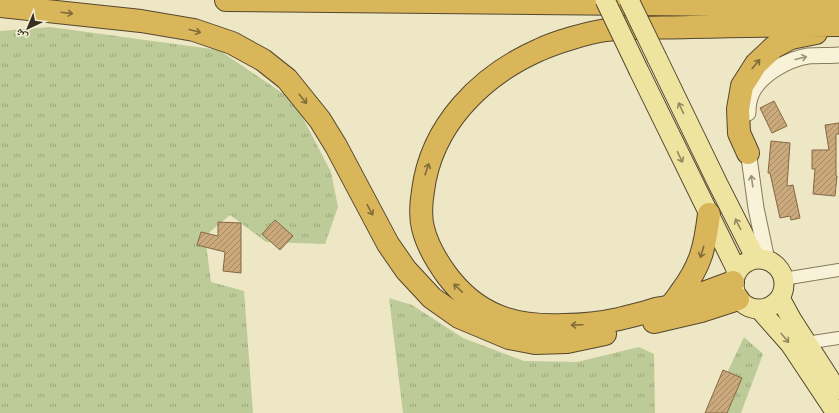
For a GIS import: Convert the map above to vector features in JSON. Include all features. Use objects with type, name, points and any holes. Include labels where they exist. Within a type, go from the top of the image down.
[{"type":"highway","points":[[0,0],[36,0]]},
{"type":"highway","points":[[226,0],[839,6]]},
{"type":"highway","points":[[0,6],[141,21],[194,30],[232,42],[263,60],[287,79],[320,120],[336,146],[388,244],[406,270],[432,298],[459,317],[496,334],[535,343],[567,342],[600,336],[701,310],[736,284]]},
{"type":"highway","points":[[736,284],[671,305],[615,320],[588,324],[547,326],[520,323],[498,317],[481,308],[455,286],[432,254],[423,228],[421,205],[425,174],[437,142],[458,111],[477,90],[500,71],[538,50],[562,41],[604,30],[752,25],[839,26]]},
{"type":"highway","points":[[748,153],[739,133],[738,109],[742,86],[756,64],[774,47],[791,38],[839,26]]},
{"type":"highway","points":[[671,305],[695,271],[706,240],[709,214]]},
{"type":"main road","points":[[605,0],[709,214],[744,305],[759,309],[771,306],[782,288]]},
{"type":"main road","points":[[629,0],[712,171],[762,260]]},
{"type":"main road","points":[[736,284],[745,262],[762,260],[775,265],[780,271],[782,288],[806,342],[839,393]]},
{"type":"main road","points":[[759,309],[790,344],[836,413]]},
{"type":"street","points":[[762,260],[748,153],[748,109],[751,94],[766,76],[782,64],[808,56],[839,55]]},
{"type":"street","points":[[782,288],[839,270]]},
{"type":"street","points":[[806,342],[839,338]]},
{"type":"green space","points":[[50,27],[219,50],[294,101],[331,172],[338,207],[325,244],[266,242],[230,215],[205,236],[211,282],[244,291],[253,413],[0,413],[0,31]]},
{"type":"green space","points":[[389,298],[412,305],[463,338],[524,361],[577,362],[639,347],[654,354],[655,413],[403,413]]},
{"type":"green space","points":[[744,337],[763,354],[741,413],[708,413]]},
{"type":"building","points":[[774,101],[787,126],[772,133],[760,108]]},
{"type":"building","points":[[839,123],[839,134],[836,134],[837,176],[835,196],[813,194],[815,169],[812,169],[812,150],[829,150],[825,125]]},
{"type":"building","points":[[771,141],[790,143],[787,186],[793,185],[800,218],[791,220],[790,216],[780,218],[770,173],[768,173]]},
{"type":"building","points":[[275,220],[293,236],[280,250],[262,234]]},
{"type":"building","points":[[218,222],[241,223],[241,273],[223,271],[225,252],[197,245],[201,232],[218,236]]},
{"type":"building","points":[[723,370],[742,378],[727,413],[705,413]]}]
